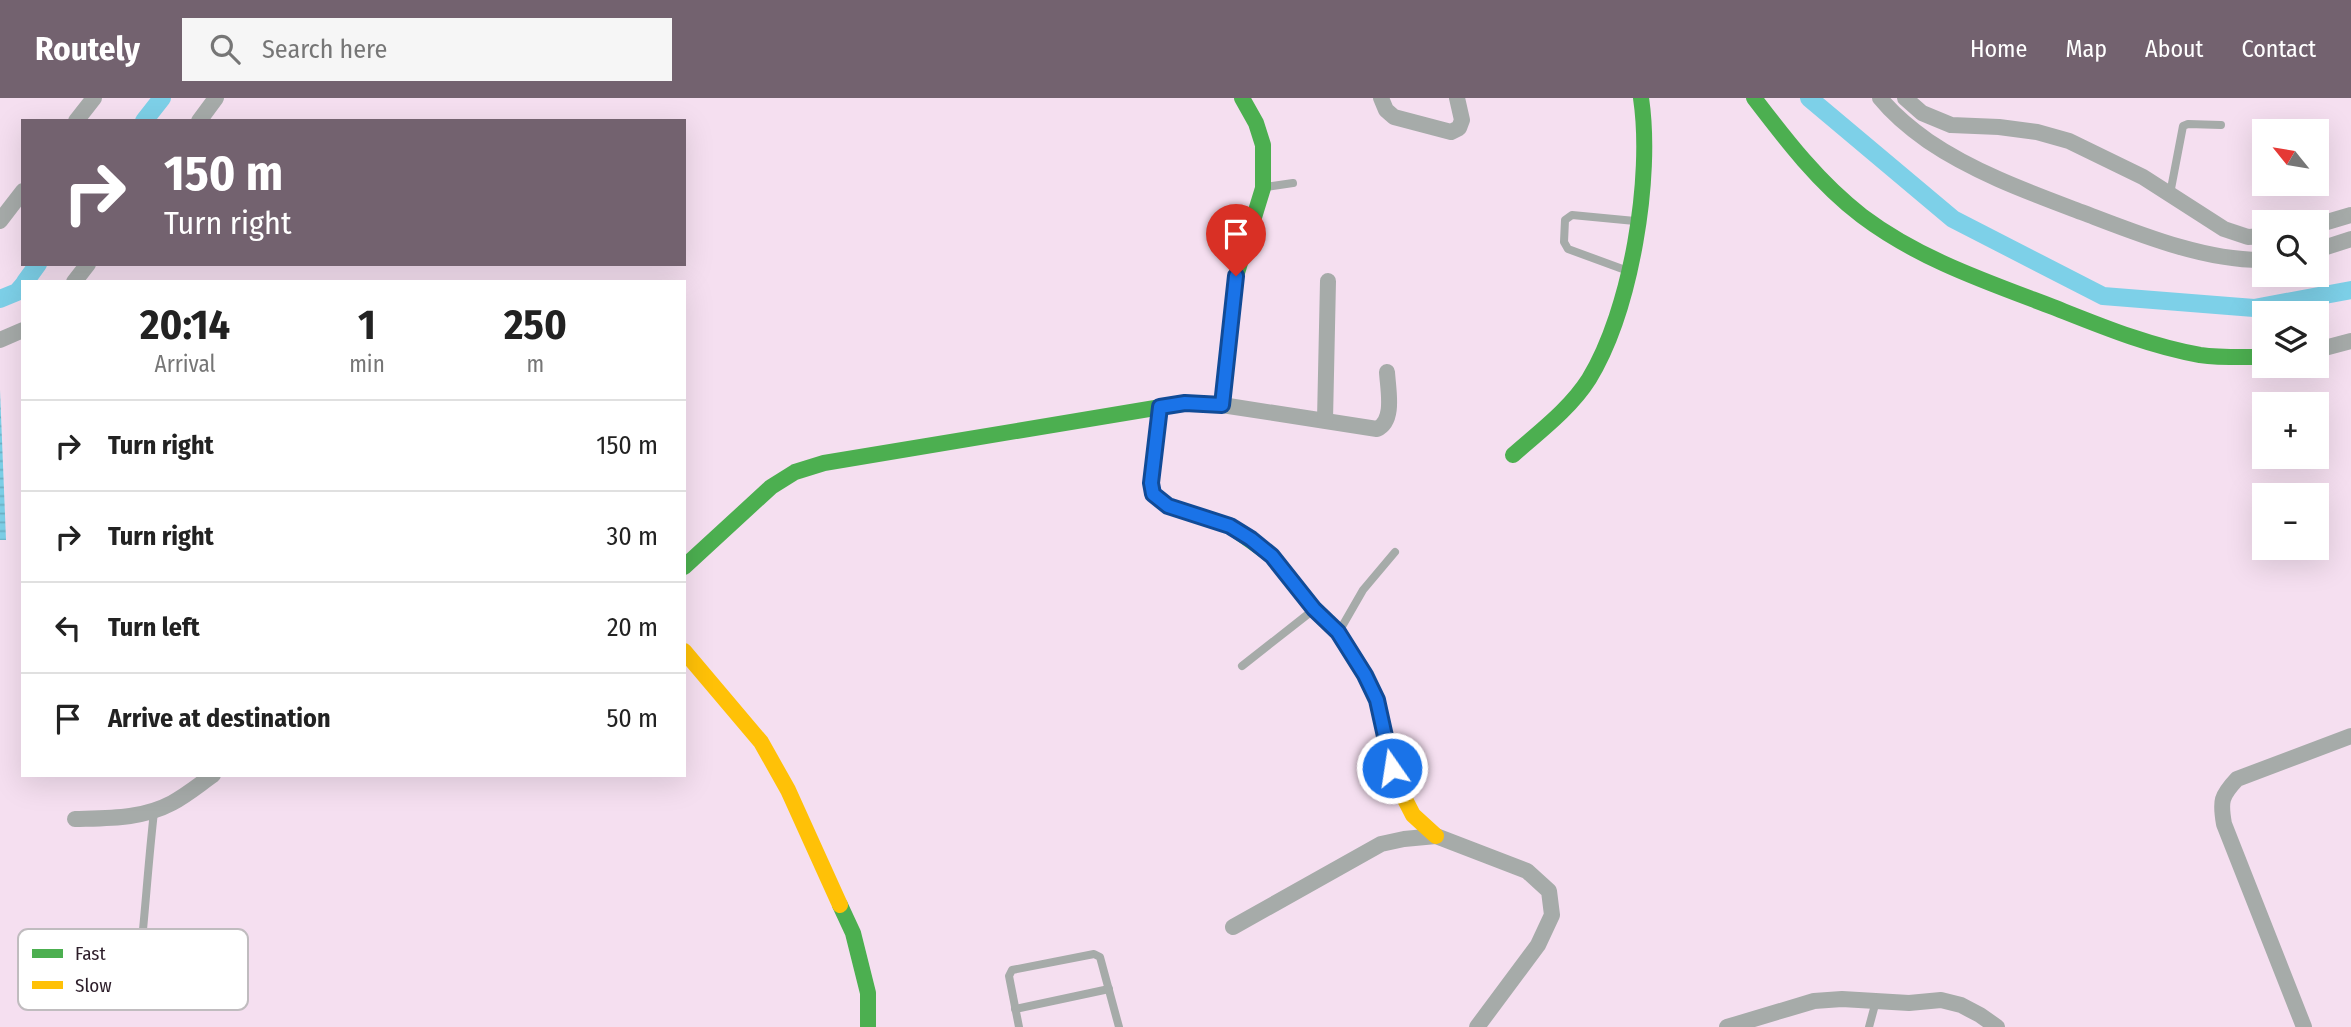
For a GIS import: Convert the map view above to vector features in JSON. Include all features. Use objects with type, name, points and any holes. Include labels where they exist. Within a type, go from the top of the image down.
[{"type":"street","points":[[78,119],[94,98]]},
{"type":"street","points":[[200,119],[216,98]]},
{"type":"street","points":[[1222,405],[1236,276],[1263,188],[1263,145],[1256,123],[1242,98]]},
{"type":"street","points":[[1381,98],[1386,110],[1394,117],[1451,132],[1459,128],[1463,101]]},
{"type":"street","points":[[1513,455],[1559,415],[1587,381],[1610,336],[1631,272],[1639,221],[1643,188],[1645,116],[1642,98]]},
{"type":"street","points":[[1754,98],[1793,149],[1828,187],[1862,216],[1920,253],[1973,277],[2137,339],[2202,355],[2252,357]]},
{"type":"street","points":[[1880,98],[1927,141],[1979,171],[2038,196],[2173,244],[2252,260]]},
{"type":"street","points":[[1905,98],[1922,113],[1951,125],[2037,132],[2069,141],[2143,177],[2224,229],[2252,235]]},
{"type":"street","points":[[0,221],[21,194]]},
{"type":"street","points":[[2329,221],[2351,215]]},
{"type":"street","points":[[2329,246],[2351,239]]},
{"type":"street","points":[[2247,260],[2252,247]]},
{"type":"street","points":[[76,280],[86,266]]},
{"type":"street","points":[[1325,420],[1328,281]]},
{"type":"street","points":[[0,340],[21,331]]},
{"type":"street","points":[[2329,347],[2351,341]]},
{"type":"street","points":[[686,565],[771,487],[795,472],[824,463],[1185,403],[1222,405],[1377,429],[1384,426],[1388,418],[1387,372]]},
{"type":"street","points":[[1160,407],[1151,483],[1153,494],[1168,506],[1230,526],[1251,539],[1272,556],[1314,609],[1338,632],[1377,700],[1396,782],[1413,815],[1436,836],[1527,871],[1549,891],[1552,915],[1538,945],[1477,1027]]},
{"type":"street","points":[[686,653],[761,743],[788,790],[853,933],[868,993],[868,1027]]},
{"type":"street","points":[[2304,1027],[2224,824],[2221,805],[2225,791],[2236,779],[2351,736]]},
{"type":"street","points":[[75,820],[129,817],[153,811],[174,802],[210,777]]},
{"type":"street","points":[[1233,927],[1381,844],[1436,836]]},
{"type":"street","points":[[1727,1027],[1814,1001],[1842,999],[1909,1003],[1941,1000],[1980,1014],[1997,1027]]},
{"type":"lane","points":[[2170,194],[2183,127],[2188,124],[2221,125]]},
{"type":"lane","points":[[1263,188],[1293,183]]},
{"type":"lane","points":[[1631,272],[1568,249],[1564,242],[1565,220],[1572,215],[1639,221]]},
{"type":"lane","points":[[1338,632],[1363,590],[1395,552]]},
{"type":"lane","points":[[1242,666],[1314,609]]},
{"type":"lane","points":[[144,929],[153,811]]},
{"type":"lane","points":[[1019,1027],[1009,976],[1012,970],[1094,954],[1100,957],[1119,1027]]},
{"type":"lane","points":[[1016,1009],[1109,989]]},
{"type":"lane","points":[[1870,1027],[1876,1001]]},
{"type":"water","points":[[0,390],[6,540],[0,540]]},
{"type":"waterway","points":[[146,119],[162,98]]},
{"type":"waterway","points":[[1809,98],[1953,219],[2103,296],[2254,308],[2351,290]]},
{"type":"waterway","points":[[26,280],[37,266]]},
{"type":"waterway","points":[[0,299],[17,292],[21,287]]},
{"type":"traffic: fast","points":[[686,565],[771,487],[795,472],[824,463],[1185,403],[1222,405],[1236,276],[1263,188],[1263,145],[1256,123],[1242,98]]},
{"type":"traffic: fast","points":[[1513,455],[1554,420],[1581,390],[1604,350],[1617,317],[1627,281],[1641,204],[1644,166],[1641,98]]},
{"type":"traffic: fast","points":[[1754,98],[1778,130],[1831,190],[1884,231],[1930,257],[2003,288],[2144,341],[2200,355],[2252,357]]},
{"type":"traffic: fast","points":[[1160,407],[1151,483],[1153,494],[1168,506],[1230,526],[1272,556],[1314,609],[1338,632],[1365,675],[1377,700],[1389,753]]},
{"type":"traffic: fast","points":[[840,905],[853,933],[868,993],[868,1027]]},
{"type":"traffic: slow","points":[[686,653],[761,742],[788,790],[840,905]]},
{"type":"traffic: slow","points":[[1389,753],[1396,782],[1413,815],[1436,836]]},
{"type":"route","points":[[1236,276],[1222,405],[1185,403],[1160,407],[1151,483],[1153,494],[1168,506],[1230,526],[1272,556],[1314,609],[1338,632],[1365,675],[1377,700],[1392,768]]}]
